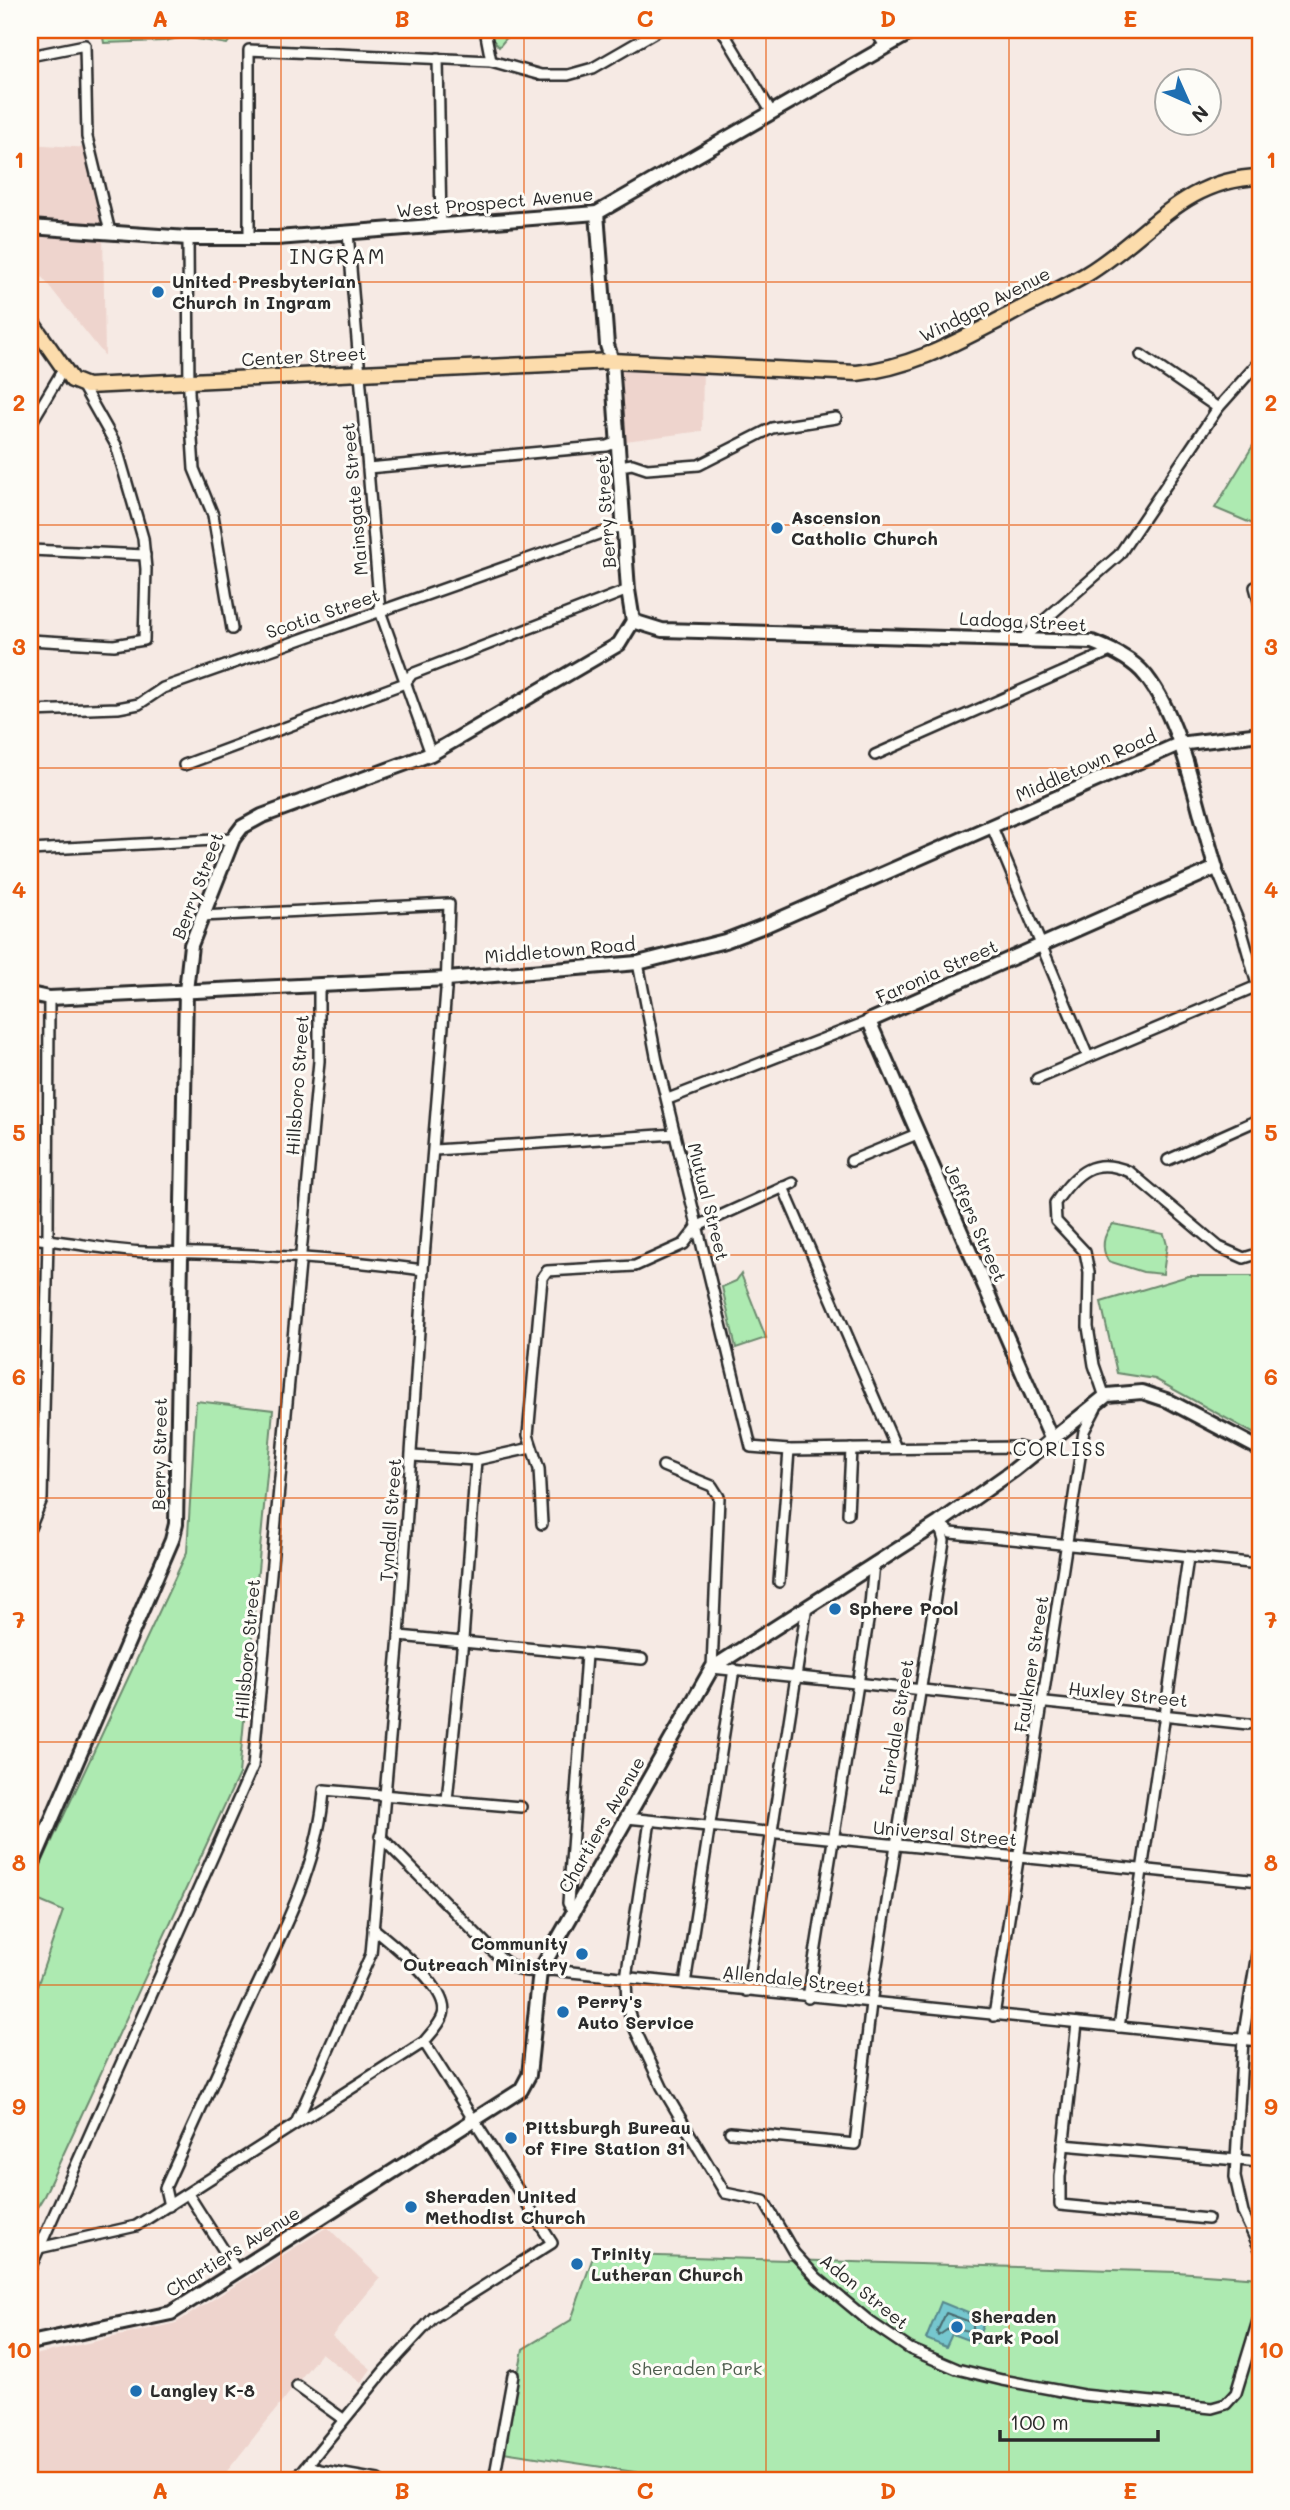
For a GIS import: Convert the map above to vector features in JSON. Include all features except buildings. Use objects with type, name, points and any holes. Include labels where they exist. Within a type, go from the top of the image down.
[{"type":"main road","name":"Windgap Avenue","points":[[612,361],[858,373],[885,370],[925,358],[1088,274],[1175,205],[1206,187],[1237,178],[1260,177]]},
{"type":"main road","points":[[30,320],[72,380],[87,386]]},
{"type":"main road","name":"Center Street","points":[[87,386],[612,361]]},
{"type":"street","points":[[485,30],[491,61]]},
{"type":"street","points":[[249,239],[248,50],[491,61],[541,75],[568,75],[593,68],[659,30]]},
{"type":"street","points":[[722,30],[772,113]]},
{"type":"street","points":[[875,30],[885,46]]},
{"type":"street","name":"West Prospect Avenue","points":[[30,227],[188,238],[249,239],[597,213],[915,30]]},
{"type":"street","points":[[30,56],[85,45],[87,138],[110,232]]},
{"type":"street","points":[[438,58],[440,226]]},
{"type":"street","name":"Berry Street","points":[[30,1870],[34,1850],[173,1541],[176,1524],[183,1251],[186,991],[191,945],[233,839],[242,827],[262,816],[431,754],[619,644],[633,621],[628,590],[612,361],[607,345],[597,213]]},
{"type":"street","name":"Mainsgate Street","points":[[348,233],[380,611],[431,754]]},
{"type":"street","points":[[188,238],[189,382],[194,469],[213,515],[232,629]]},
{"type":"street","points":[[1141,355],[1218,408]]},
{"type":"street","points":[[1024,638],[1119,555],[1218,408],[1260,361]]},
{"type":"street","points":[[30,425],[64,368]]},
{"type":"street","points":[[30,640],[114,645],[144,640],[145,555],[120,454],[87,386]]},
{"type":"street","points":[[620,466],[632,464],[647,469],[699,465],[772,428],[836,418]]},
{"type":"street","points":[[368,468],[607,446],[618,442]]},
{"type":"street","name":"Scotia Street","points":[[30,711],[118,708],[139,704],[163,688],[624,525]]},
{"type":"street","points":[[30,550],[145,555]]},
{"type":"street","points":[[1255,587],[1260,605]]},
{"type":"street","points":[[184,765],[405,683],[412,674],[628,590]]},
{"type":"street","name":"Ladoga Street","points":[[633,621],[662,630],[1024,638],[1091,642],[1113,650],[1144,673],[1158,695],[1179,744],[1216,868],[1240,925],[1258,990]]},
{"type":"street","points":[[875,755],[1113,650]]},
{"type":"street","name":"Middletown Road","points":[[30,994],[48,998],[319,986],[447,979],[638,963],[725,940],[764,926],[1179,744],[1260,734]]},
{"type":"street","points":[[992,827],[1088,1057]]},
{"type":"street","points":[[30,850],[233,839]]},
{"type":"street","name":"Faronia Street","points":[[668,1099],[869,1021],[1216,868]]},
{"type":"street","name":"Tyndall Street","points":[[201,916],[449,904],[447,979],[435,1150],[422,1270],[399,1636],[371,1954],[296,2123]]},
{"type":"street","name":"Mutual Street","points":[[638,963],[657,1061],[751,1447],[789,1450]]},
{"type":"street","name":"Hillsboro Street","points":[[30,2269],[253,1766],[319,1061],[319,986]]},
{"type":"street","points":[[1037,1079],[1258,990]]},
{"type":"street","points":[[30,1528],[42,1499],[48,1239],[48,998]]},
{"type":"street","name":"Jeffers Street","points":[[869,1021],[1051,1438]]},
{"type":"street","points":[[1168,1160],[1260,1119]]},
{"type":"street","points":[[435,1150],[675,1134]]},
{"type":"street","points":[[851,1161],[917,1134]]},
{"type":"street","points":[[1260,1253],[1244,1258],[1219,1247],[1130,1172],[1115,1165],[1083,1170],[1055,1203],[1056,1222],[1085,1252],[1089,1272],[1088,1326],[1094,1365],[1107,1395],[1122,1392],[1151,1395],[1260,1449]]},
{"type":"street","points":[[542,1524],[539,1469],[528,1435],[541,1287],[547,1271],[635,1266],[684,1244],[698,1226],[793,1183]]},
{"type":"street","points":[[783,1187],[896,1448]]},
{"type":"street","points":[[30,1238],[144,1252],[183,1251],[365,1262],[422,1270]]},
{"type":"street","name":"Chartiers Avenue","points":[[30,2343],[171,2313],[521,2090],[529,2075],[540,1971],[712,1668],[939,1523],[1036,1452],[1107,1395]]},
{"type":"street","name":"Faulkner Street","points":[[994,2016],[1084,1431],[1093,1412],[1107,1395]]},
{"type":"street","points":[[779,1582],[789,1450],[1018,1447],[1036,1452]]},
{"type":"street","points":[[412,1456],[476,1460],[531,1448]]},
{"type":"street","points":[[848,1514],[851,1449]]},
{"type":"street","points":[[447,1800],[463,1640],[476,1460]]},
{"type":"street","points":[[663,1466],[712,1486],[719,1497],[712,1668]]},
{"type":"street","points":[[30,1496],[42,1499]]},
{"type":"street","points":[[939,1523],[951,1533],[1260,1564]]},
{"type":"street","name":"Fairdale Street","points":[[730,2132],[855,2144],[871,2003],[918,1688],[944,1541],[939,1523]]},
{"type":"street","points":[[1119,2027],[1188,1558]]},
{"type":"street","points":[[808,1998],[874,1563]]},
{"type":"street","points":[[747,1991],[807,1606]]},
{"type":"street","points":[[399,1636],[642,1659]]},
{"type":"street","points":[[573,1912],[568,1903],[586,1655]]},
{"type":"street","name":"Huxley Street","points":[[712,1668],[1248,1724]]},
{"type":"street","points":[[685,1984],[734,1669]]},
{"type":"street","points":[[169,2206],[165,2188],[284,1932],[301,1888],[321,1826],[324,1790],[522,1807]]},
{"type":"street","name":"Universal Street","points":[[627,1818],[1260,1881]]},
{"type":"street","name":"Adon Street","points":[[650,1821],[626,1978],[627,2006],[633,2025],[680,2120],[725,2193],[764,2201],[794,2253],[817,2278],[870,2322],[910,2349],[957,2369],[1083,2395],[1212,2408],[1226,2404],[1236,2393],[1260,2314]]},
{"type":"street","name":"Allendale Street","points":[[380,1836],[509,1966],[528,1973],[540,1971],[626,1978],[1260,2041]]},
{"type":"street","points":[[39,2248],[136,2226],[424,2042],[443,2015],[443,2004],[432,1983],[373,1928]]},
{"type":"street","points":[[1260,1935],[1243,2039],[1236,2160],[1237,2194],[1249,2230],[1260,2249]]},
{"type":"street","points":[[1077,2023],[1063,2145],[1060,2205],[1208,2219]]},
{"type":"street","points":[[295,2480],[343,2419],[435,2316],[552,2243],[424,2042]]},
{"type":"street","points":[[1063,2145],[1260,2162]]},
{"type":"street","points":[[188,2194],[237,2271]]},
{"type":"street","points":[[494,2480],[513,2375]]},
{"type":"street","points":[[297,2386],[343,2419]]},
{"type":"street","points":[[309,2465],[320,2470],[378,2480]]},
{"type":"shaded area","points":[[30,144],[89,148],[110,232],[103,232],[105,356],[30,262]]},
{"type":"shaded area","points":[[612,361],[703,365],[702,431],[618,442]]},
{"type":"shaded area","points":[[327,2227],[380,2278],[332,2336],[371,2369],[361,2383],[321,2353],[220,2480],[38,2480],[30,2473],[30,2356],[176,2323]]},
{"type":"green space","points":[[237,30],[227,44],[184,37],[164,41],[104,43],[102,32]]},
{"type":"green space","points":[[491,30],[513,30],[499,47],[492,39]]},
{"type":"green space","points":[[1260,434],[1260,517],[1253,524],[1215,508]]},
{"type":"green space","points":[[1113,1224],[1164,1234],[1167,1245],[1163,1274],[1143,1272],[1108,1261],[1104,1242]]},
{"type":"green space","points":[[741,1274],[766,1338],[736,1348],[722,1287],[736,1281]]},
{"type":"green space","points":[[1188,1276],[1260,1276],[1260,1437],[1155,1379],[1117,1373],[1101,1302]]},
{"type":"green space","points":[[196,1401],[273,1410],[239,1774],[44,2196],[30,2219],[30,2007],[63,1911],[30,1897],[30,1888],[187,1552]]},
{"type":"green space","name":"Sheraden Park","points":[[594,2254],[1177,2272],[1260,2278],[1260,2480],[687,2480],[503,2452],[523,2349],[571,2320]]},
{"type":"water","name":"Sheraden Park Pool","points":[[941,2302],[985,2320],[976,2343],[952,2334],[946,2347],[926,2339]]},
{"type":"place","name":"United Presbyterian Church in Ingram","points":[[158,292]]},
{"type":"place","name":"Ascension Catholic Church","points":[[777,528]]},
{"type":"place","name":"Sphere Pool","points":[[835,1609]]},
{"type":"place","name":"Community Outreach Ministry","points":[[582,1954]]},
{"type":"place","name":"Perry's Auto Service","points":[[563,2012]]},
{"type":"place","name":"Pittsburgh Bureau of Fire Station 31","points":[[511,2138]]},
{"type":"place","name":"Sheraden United Methodist Church","points":[[411,2207]]},
{"type":"place","name":"Trinity Lutheran Church","points":[[577,2264]]},
{"type":"place","name":"Sheraden Park Pool","points":[[957,2327]]},
{"type":"place","name":"Langley K-8","points":[[136,2391]]},
{"type":"district","name":"INGRAM","points":[[338,257]]},
{"type":"district","name":"CORLISS","points":[[1060,1449]]}]
